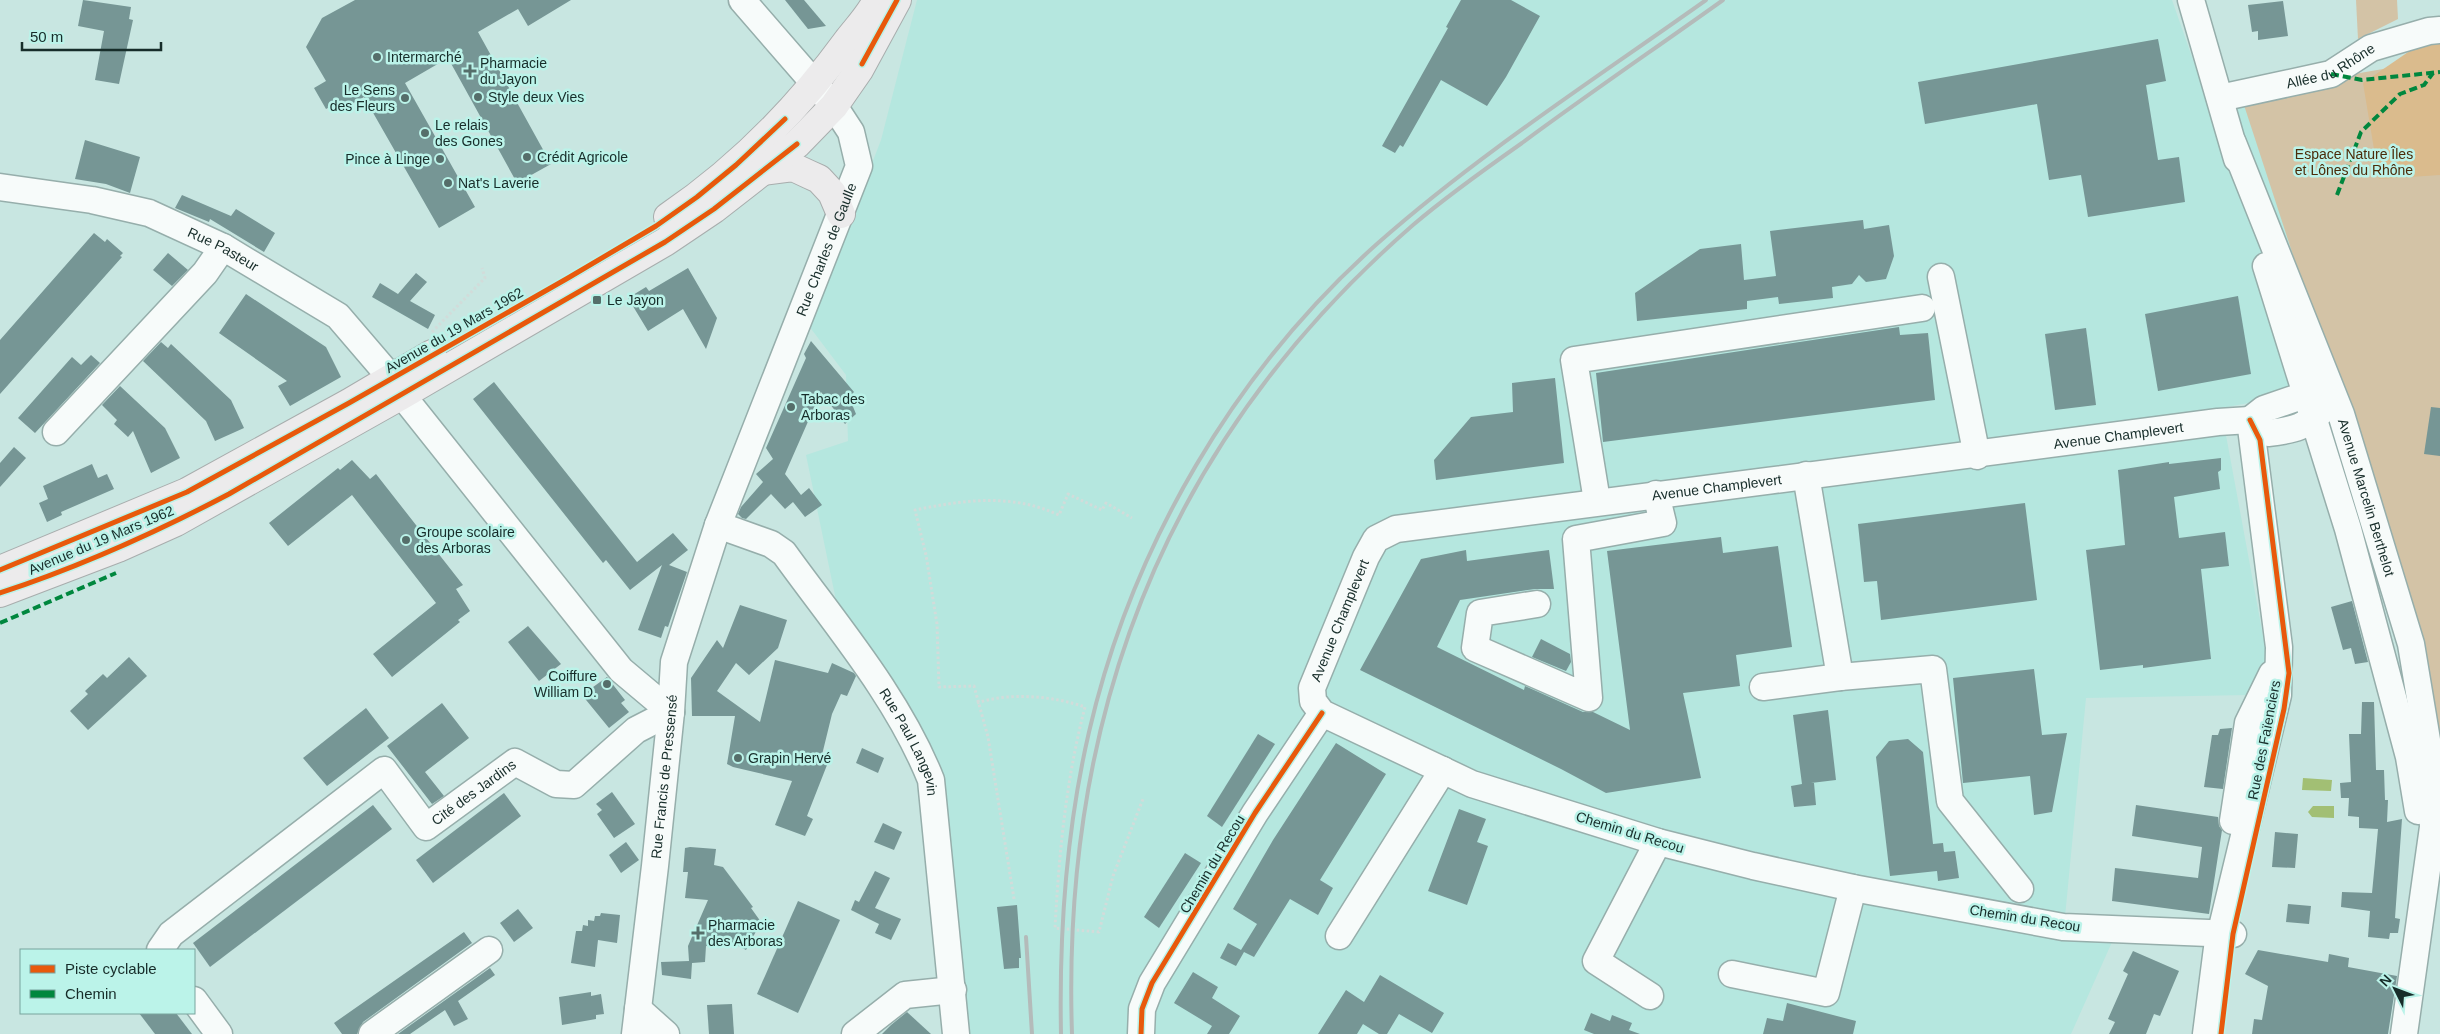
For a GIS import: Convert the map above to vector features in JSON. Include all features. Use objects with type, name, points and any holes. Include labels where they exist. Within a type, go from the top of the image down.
[{"type":"main road","name":"Avenue du 19 Mars 1962","points":[[0,593],[118,548],[176,522],[397,387],[697,198],[771,132],[816,84],[877,0]]},
{"type":"main road","name":"Avenue du 19 Mars 1962","points":[[0,570],[187,492],[397,387],[665,242],[714,209],[762,171],[803,138],[834,106],[859,70],[897,0]]},
{"type":"main road","points":[[762,171],[793,167],[808,174],[819,180],[832,193],[841,214]]},
{"type":"street","name":"Rue Charles de Gaulle","points":[[718,526],[860,166],[851,132],[834,106],[742,0]]},
{"type":"street","name":"Avenue Marcelin Berthelot","points":[[2191,0],[2233,143],[2319,404],[2353,495],[2400,606],[2411,644],[2430,758],[2433,827],[2404,1034]]},
{"type":"street","name":"Allée du Rhône","points":[[2220,98],[2331,74],[2371,48],[2428,30],[2440,30]]},
{"type":"street","name":"Rue Pasteur","points":[[0,186],[83,198],[149,213],[223,246],[338,316],[397,387],[621,670],[671,712]]},
{"type":"street","points":[[56,432],[205,273],[223,246]]},
{"type":"street","points":[[1941,277],[1977,456]]},
{"type":"street","points":[[1597,502],[1574,360],[1922,308]]},
{"type":"street","name":"Avenue Marcelin Berthelot","points":[[2319,404],[2353,495],[2409,757],[2427,866]]},
{"type":"street","points":[[2250,420],[2264,409],[2319,404]]},
{"type":"street","name":"Avenue Champlevert","points":[[1322,713],[1313,700],[1312,688],[1366,557],[1376,539],[1396,528],[2250,420]]},
{"type":"street","name":"Rue des Faïenciers","points":[[2206,1034],[2227,933],[2231,890],[2278,695],[2279,647],[2250,420]]},
{"type":"street","points":[[1806,475],[1840,677]]},
{"type":"street","points":[[1537,604],[1480,613],[1476,648],[1589,698],[1576,539],[1663,523],[1656,494]]},
{"type":"street","name":"Rue Francis de Pressensé","points":[[634,1034],[671,712],[674,662],[718,526]]},
{"type":"street","name":"Rue Paul Langevin","points":[[718,526],[771,544],[784,554],[868,670],[919,749],[931,780],[956,1034]]},
{"type":"street","points":[[1763,687],[1840,677],[1933,669],[1950,801],[2020,889]]},
{"type":"street","name":"Cité des Jardins","points":[[161,949],[171,934],[384,770],[426,827],[515,762],[556,784],[574,785],[636,730],[671,712]]},
{"type":"street","name":"Chemin du Recou","points":[[1141,1034],[1142,1009],[1152,983],[1255,813],[1322,713],[1472,784],[1658,842],[1852,888],[2063,926],[2227,933]]},
{"type":"street","points":[[1339,936],[1443,770]]},
{"type":"street","points":[[1650,996],[1596,961],[1658,842]]},
{"type":"street","points":[[1732,974],[1826,993],[1852,888]]},
{"type":"street","points":[[372,1034],[489,950]]},
{"type":"street","points":[[855,1034],[905,995],[953,990]]},
{"type":"street","points":[[195,1001],[219,1034]]},
{"type":"street","points":[[638,1009],[666,1034]]},
{"type":"path","points":[[431,333],[485,278],[482,268]]},
{"type":"path","points":[[1014,899],[988,737],[977,703],[974,686],[938,687],[937,624],[926,555],[915,510],[951,502],[978,499],[1023,503],[1059,515],[1068,494],[1102,510],[1106,503],[1132,518]]},
{"type":"path","points":[[977,703],[1000,697],[1017,697],[1055,700],[1085,707],[1074,751],[1065,802],[1058,863],[1055,928],[1099,932],[1113,876],[1142,799]]},
{"type":"shaded area","points":[[917,0],[2172,0],[2200,80],[2255,106],[2339,387],[2221,408],[2268,663],[2248,695],[2086,698],[2065,917],[2112,942],[2071,1034],[958,1034],[929,770],[845,644],[806,455],[848,441],[846,375],[809,326],[881,140]]},
{"type":"shaded area","points":[[2440,43],[2440,175],[2379,179],[2363,83],[2414,48]]},
{"type":"shaded area","points":[[2303,778],[2332,780],[2331,791],[2302,790]]},
{"type":"shaded area","points":[[2313,806],[2334,806],[2334,818],[2312,817],[2308,812]]},
{"type":"green space","points":[[2356,0],[2397,0],[2398,19],[2358,39]]},
{"type":"green space","name":"Espace Nature Îles et Lônes du Rhône","points":[[2440,59],[2440,786],[2422,650],[2242,99],[2360,73]]},
{"type":"building","points":[[83,0],[131,7],[129,19],[133,20],[119,84],[95,80],[104,31],[78,26]]},
{"type":"building","points":[[355,0],[571,0],[528,26],[518,9],[478,32],[551,164],[517,183],[448,58],[405,83],[475,207],[439,228],[364,97],[343,109],[339,102],[326,109],[314,88],[326,81],[306,47],[322,18]]},
{"type":"building","points":[[785,0],[804,0],[826,26],[808,29]]},
{"type":"building","points":[[1461,0],[1511,0],[1540,16],[1506,77],[1487,106],[1441,80],[1403,147],[1400,145],[1395,153],[1382,146],[1448,28],[1446,27]]},
{"type":"building","points":[[2283,1],[2288,36],[2258,40],[2258,31],[2252,32],[2248,5]]},
{"type":"building","points":[[2158,39],[2166,81],[2146,85],[2158,160],[2179,157],[2185,202],[2088,217],[2081,175],[2049,180],[2037,104],[1925,124],[1918,82]]},
{"type":"building","points":[[85,140],[140,157],[130,193],[106,184],[75,179]]},
{"type":"building","points":[[182,195],[231,216],[236,209],[275,233],[264,252],[210,219],[209,222],[175,208]]},
{"type":"building","points":[[1863,220],[1864,229],[1889,225],[1894,256],[1886,279],[1866,282],[1859,275],[1852,284],[1832,287],[1833,298],[1779,304],[1778,297],[1747,301],[1747,309],[1637,321],[1635,293],[1700,249],[1741,244],[1744,280],[1776,276],[1770,231]]},
{"type":"building","points":[[94,233],[105,242],[107,239],[123,253],[120,256],[122,257],[0,394],[0,340]]},
{"type":"building","points":[[168,253],[188,270],[172,286],[153,270]]},
{"type":"building","points":[[688,268],[717,318],[706,349],[683,309],[648,331],[628,298],[646,287],[649,291]]},
{"type":"building","points":[[416,273],[427,282],[410,301],[435,315],[428,329],[372,297],[380,283],[398,294]]},
{"type":"building","points":[[246,294],[326,347],[341,377],[290,406],[278,386],[287,381],[219,333]]},
{"type":"building","points":[[2238,296],[2251,374],[2158,391],[2145,314]]},
{"type":"building","points":[[1899,327],[1900,335],[1928,333],[1935,400],[1603,442],[1596,373]]},
{"type":"building","points":[[2086,328],[2096,405],[2055,410],[2045,334]]},
{"type":"building","points":[[811,341],[854,392],[849,397],[856,414],[845,424],[821,392],[785,474],[801,495],[809,488],[822,505],[805,517],[793,502],[785,509],[771,494],[746,519],[742,518],[738,514],[741,507],[763,482],[756,474],[773,459],[766,448],[806,358],[804,354]]},
{"type":"building","points":[[161,342],[168,348],[171,344],[231,400],[244,428],[215,441],[206,421],[143,361]]},
{"type":"building","points":[[91,355],[100,363],[35,433],[18,418],[72,357],[81,365]]},
{"type":"building","points":[[1555,378],[1564,463],[1436,480],[1434,460],[1471,417],[1513,412],[1512,383]]},
{"type":"building","points":[[494,382],[637,562],[673,533],[688,550],[669,565],[687,572],[668,627],[665,626],[661,638],[638,630],[662,565],[630,590],[606,560],[603,563],[473,399]]},
{"type":"building","points":[[120,386],[165,428],[180,458],[151,473],[133,431],[128,437],[114,424],[117,420],[102,405]]},
{"type":"building","points":[[2431,407],[2440,408],[2440,456],[2424,454]]},
{"type":"building","points":[[14,447],[26,458],[0,487],[0,463]]},
{"type":"building","points":[[2221,458],[2221,470],[2218,472],[2220,489],[2174,497],[2179,538],[2225,532],[2229,566],[2201,569],[2211,659],[2143,668],[2143,665],[2100,670],[2086,550],[2125,545],[2118,470],[2169,462],[2169,464]]},
{"type":"building","points":[[352,460],[370,479],[376,474],[463,585],[456,589],[470,611],[458,620],[460,622],[392,677],[373,654],[436,603],[352,495],[288,546],[269,523],[338,468],[340,470]]},
{"type":"building","points":[[92,464],[98,478],[107,474],[114,489],[61,512],[62,515],[47,522],[39,503],[48,499],[43,486]]},
{"type":"building","points":[[2025,503],[2037,600],[1881,620],[1877,581],[1864,582],[1858,524]]},
{"type":"building","points":[[1721,537],[1723,553],[1778,546],[1792,647],[1736,655],[1740,686],[1683,693],[1701,778],[1606,793],[1360,670],[1421,559],[1466,550],[1467,561],[1549,550],[1554,589],[1535,589],[1460,600],[1437,647],[1524,690],[1525,686],[1583,712],[1593,712],[1630,730],[1607,551]]},
{"type":"building","points":[[2352,601],[2368,662],[2355,664],[2351,648],[2343,650],[2331,607]]},
{"type":"building","points":[[740,605],[787,620],[778,648],[749,675],[736,663],[717,691],[760,722],[775,660],[828,673],[832,663],[854,673],[856,676],[847,696],[841,694],[832,714],[820,763],[827,765],[807,816],[813,819],[805,836],[775,825],[792,781],[727,764],[735,716],[692,716],[691,678],[717,640],[723,648]]},
{"type":"building","points":[[528,626],[561,664],[539,681],[508,642]]},
{"type":"building","points":[[1541,639],[1570,654],[1571,662],[1566,671],[1532,657]]},
{"type":"building","points":[[129,657],[147,676],[88,730],[70,711],[88,694],[85,691],[103,674],[107,678]]},
{"type":"building","points":[[2034,669],[2042,735],[2067,733],[2052,812],[2034,815],[2030,776],[1963,783],[1953,678]]},
{"type":"building","points":[[607,677],[625,700],[621,703],[629,712],[609,728],[582,695]]},
{"type":"building","points":[[2362,702],[2374,702],[2376,770],[2384,770],[2385,800],[2388,800],[2387,822],[2402,819],[2395,918],[2400,919],[2398,933],[2390,933],[2389,939],[2368,937],[2370,911],[2341,907],[2342,892],[2372,893],[2378,829],[2359,828],[2359,817],[2348,816],[2349,798],[2341,798],[2340,783],[2351,782],[2349,734],[2361,734]]},
{"type":"building","points":[[442,703],[469,738],[425,772],[444,796],[432,804],[387,746]]},
{"type":"building","points":[[366,708],[389,738],[327,786],[303,758]]},
{"type":"building","points":[[1828,710],[1836,780],[1811,783],[1814,783],[1816,805],[1794,807],[1791,786],[1802,784],[1793,715]]},
{"type":"building","points":[[2232,728],[2223,789],[2204,787],[2212,735],[2218,735],[2220,729]]},
{"type":"building","points":[[1258,734],[1275,744],[1222,827],[1207,816]]},
{"type":"building","points":[[1908,739],[1923,752],[1933,844],[1943,843],[1944,852],[1955,851],[1959,878],[1938,881],[1937,871],[1890,876],[1876,757],[1889,741]]},
{"type":"building","points":[[1336,743],[1386,774],[1320,880],[1333,888],[1318,915],[1290,899],[1254,957],[1244,952],[1236,966],[1220,958],[1228,943],[1241,950],[1257,924],[1233,909],[1273,840]]},
{"type":"building","points":[[862,748],[884,758],[878,773],[856,763]]},
{"type":"building","points":[[612,792],[635,824],[614,838],[597,814],[602,810],[596,804]]},
{"type":"building","points":[[504,793],[521,816],[433,883],[416,860]]},
{"type":"building","points":[[373,805],[392,829],[210,967],[193,943]]},
{"type":"building","points":[[2136,805],[2218,817],[2219,826],[2222,830],[2209,914],[2112,901],[2115,868],[2198,878],[2202,847],[2132,836]]},
{"type":"building","points":[[1459,809],[1486,819],[1477,842],[1488,846],[1467,905],[1428,891]]},
{"type":"building","points":[[883,823],[902,832],[894,850],[874,842]]},
{"type":"building","points":[[2275,832],[2298,834],[2295,868],[2272,867]]},
{"type":"building","points":[[626,842],[639,860],[621,873],[609,855]]},
{"type":"building","points":[[685,848],[716,849],[714,865],[723,867],[753,907],[751,908],[761,922],[746,950],[721,937],[717,947],[706,946],[705,962],[692,963],[691,979],[662,975],[661,962],[689,961],[688,946],[708,900],[685,898],[688,872],[683,872]]},
{"type":"building","points":[[1185,853],[1201,863],[1159,928],[1144,917]]},
{"type":"building","points":[[875,871],[890,878],[875,908],[901,919],[891,940],[875,933],[879,924],[851,910],[855,900],[859,902]]},
{"type":"building","points":[[798,901],[840,920],[798,1013],[757,994]]},
{"type":"building","points":[[2288,904],[2311,906],[2309,924],[2286,922]]},
{"type":"building","points":[[1017,905],[1021,958],[1019,958],[1019,968],[1004,969],[997,907]]},
{"type":"building","points":[[518,909],[533,928],[514,942],[500,923]]},
{"type":"building","points":[[601,913],[620,915],[617,943],[598,940],[595,967],[571,963],[576,931],[582,931],[583,925],[588,926],[588,920],[594,921],[595,916],[600,916]]},
{"type":"building","points":[[464,932],[472,943],[363,1022],[357,1034],[342,1034],[334,1023]]},
{"type":"building","points":[[2258,950],[2328,962],[2329,954],[2349,958],[2348,967],[2397,976],[2388,1034],[2252,1034],[2254,1019],[2262,1020],[2268,986],[2245,974]]},
{"type":"building","points":[[2133,951],[2179,971],[2160,1016],[2154,1014],[2146,1034],[2109,1034],[2115,1022],[2108,1019],[2128,974],[2123,971]]},
{"type":"building","points":[[490,968],[495,975],[458,1001],[468,1019],[454,1026],[445,1010],[410,1034],[398,1034]]},
{"type":"building","points":[[1193,972],[1218,987],[1212,998],[1240,1016],[1229,1034],[1207,1034],[1212,1026],[1174,1003]]},
{"type":"building","points":[[1380,975],[1444,1013],[1432,1033],[1399,1014],[1387,1034],[1379,1034],[1363,1024],[1357,1034],[1318,1034],[1346,990],[1364,1002]]},
{"type":"building","points":[[591,992],[591,996],[601,994],[604,1014],[596,1015],[596,1019],[562,1025],[559,997]]},
{"type":"building","points":[[1787,1003],[1856,1021],[1853,1034],[1763,1034],[1767,1018],[1783,1021]]},
{"type":"building","points":[[732,1004],[734,1034],[709,1034],[707,1005]]},
{"type":"building","points":[[907,1012],[931,1034],[882,1034],[891,1025]]},
{"type":"building","points":[[1591,1013],[1610,1021],[1612,1015],[1632,1023],[1629,1030],[1640,1034],[1594,1034],[1584,1030]]},
{"type":"building","points":[[140,1014],[177,1014],[192,1034],[155,1034]]},
{"type":"railway","points":[[1061,1034],[1061,958],[1066,882],[1075,807],[1089,732],[1108,663],[1132,595],[1162,529],[1196,465],[1235,404],[1279,347],[1326,293],[1378,243],[1497,147],[1706,0]]},
{"type":"railway","points":[[1072,1034],[1073,916],[1086,802],[1110,693],[1146,589],[1195,490],[1255,396],[1328,308],[1413,225],[1480,173],[1723,0]]},
{"type":"railway","points":[[1026,937],[1032,1034]]},
{"type":"marked path","points":[[2331,74],[2362,80],[2440,72]]},
{"type":"marked path","points":[[2337,195],[2361,132],[2400,94],[2424,85],[2433,73]]},
{"type":"marked path","points":[[0,623],[116,573]]},
{"type":"cycle path","points":[[862,64],[897,0]]},
{"type":"cycle path","points":[[0,570],[187,492],[349,403],[568,278],[656,226],[697,197],[736,165],[785,119]]},
{"type":"cycle path","points":[[0,593],[59,572],[116,548],[229,494],[665,242],[714,209],[797,144]]},
{"type":"cycle path","points":[[2221,1034],[2233,934],[2284,709],[2289,673],[2260,440],[2250,420]]},
{"type":"cycle path","points":[[1141,1034],[1142,1009],[1152,983],[1255,813],[1322,713]]},
{"type":"place","name":"Intermarché","points":[[377,57]]},
{"type":"place","name":"Pharmacie du Jayon","points":[[470,71]]},
{"type":"place","name":"Style deux Vies","points":[[478,97]]},
{"type":"place","name":"Le Sens des Fleurs","points":[[405,98]]},
{"type":"place","name":"Le relais des Gones","points":[[425,133]]},
{"type":"place","name":"Crédit Agricole","points":[[527,157]]},
{"type":"place","name":"Pince à Linge","points":[[440,159]]},
{"type":"place","name":"Nat's Laverie","points":[[448,183]]},
{"type":"place","name":"Le Jayon","points":[[597,300]]},
{"type":"place","name":"Tabac des Arboras","points":[[791,407]]},
{"type":"place","name":"Groupe scolaire des Arboras","points":[[406,540]]},
{"type":"place","name":"Coiffure William D.","points":[[607,684]]},
{"type":"place","name":"Grapin Hervé","points":[[738,758]]},
{"type":"place","name":"Pharmacie des Arboras","points":[[698,933]]}]
